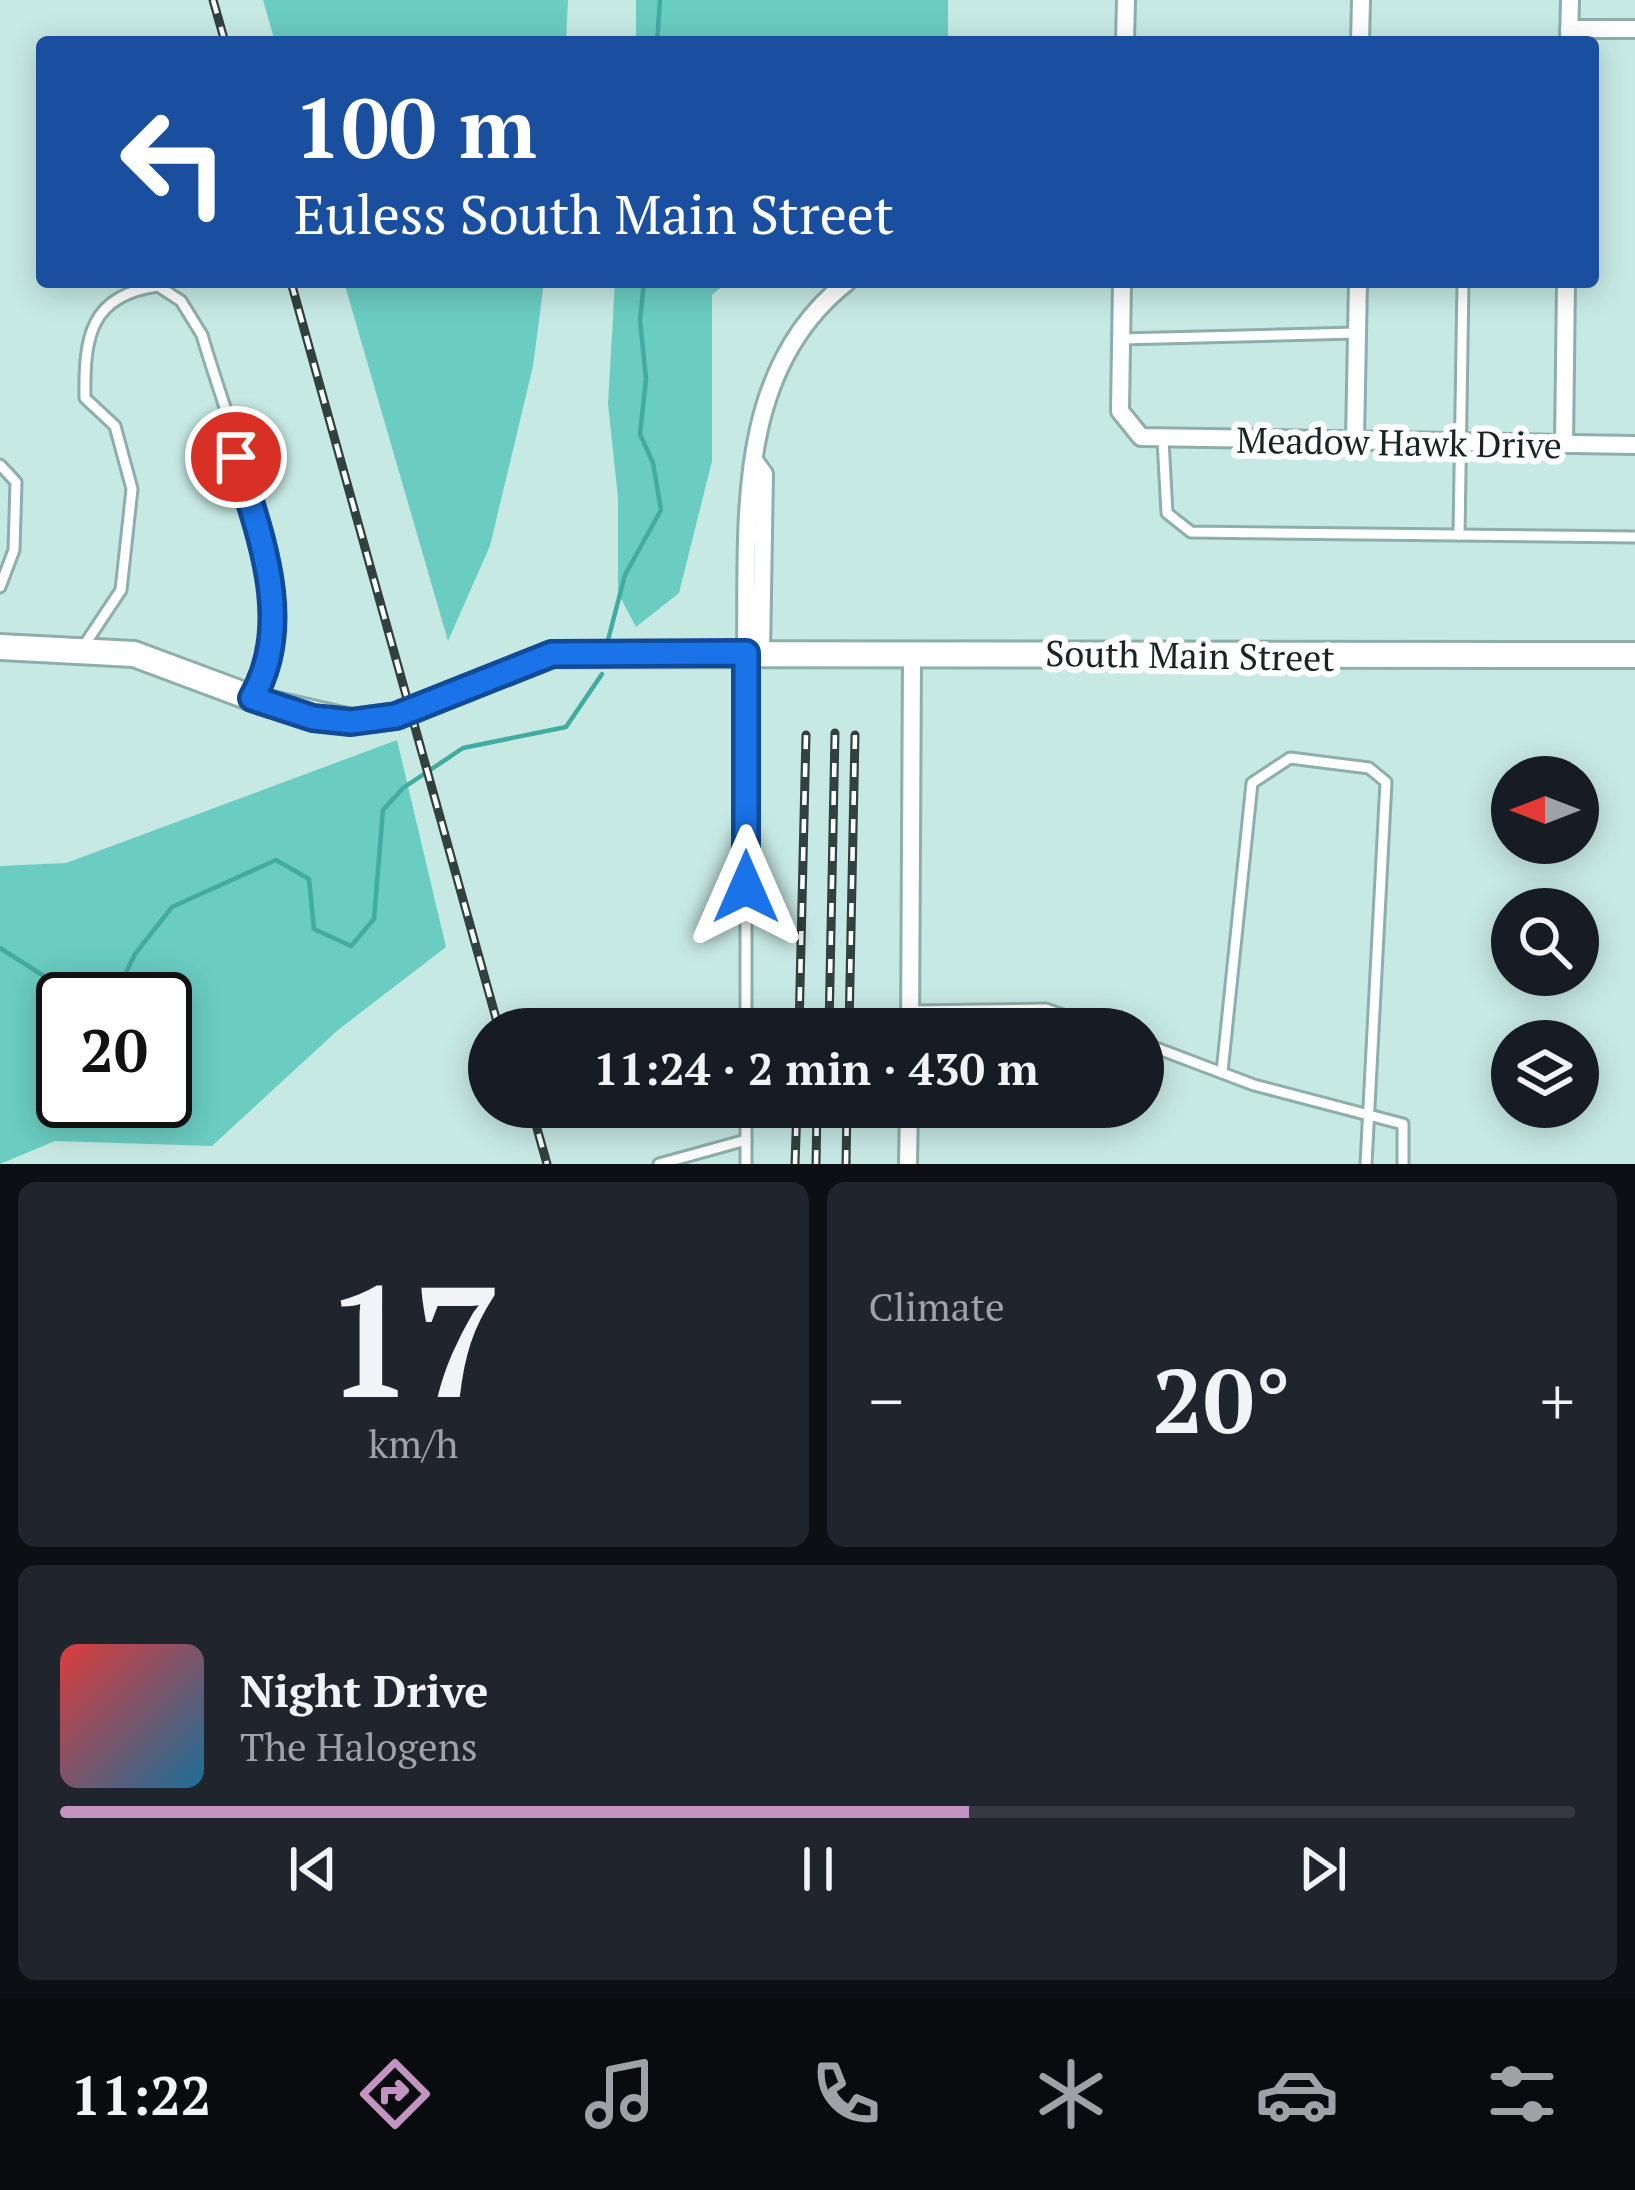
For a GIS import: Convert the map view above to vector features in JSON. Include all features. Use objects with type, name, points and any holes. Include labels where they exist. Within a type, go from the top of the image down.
[{"type":"street","points":[[1125,36],[1126,0]]},
{"type":"street","points":[[1360,36],[1361,0]]},
{"type":"street","points":[[1570,0],[1569,35],[1635,29]]},
{"type":"street","points":[[753,653],[764,474],[756,463],[773,372],[814,310],[840,288]]},
{"type":"street","points":[[1122,288],[1124,422],[1141,437],[1163,440]]},
{"type":"street","points":[[1355,440],[1358,288]]},
{"type":"street","points":[[1564,443],[1566,288]]},
{"type":"street","name":"Meadow Hawk Drive","points":[[1163,440],[1635,445]]},
{"type":"street","name":"South Main Street","points":[[0,647],[134,654],[313,718],[351,722],[396,716],[552,654],[1635,655]]},
{"type":"street","points":[[910,1008],[912,656]]},
{"type":"street","points":[[908,1164],[909,1128]]},
{"type":"lane","points":[[81,650],[121,590],[128,554],[131,477],[115,426],[85,398],[84,353],[103,307],[125,290],[142,288]]},
{"type":"lane","points":[[161,288],[181,301],[202,335],[272,578],[270,650],[252,698]]},
{"type":"lane","points":[[1459,535],[1463,288]]},
{"type":"lane","points":[[1121,339],[1358,333]]},
{"type":"lane","points":[[1163,440],[1167,513],[1191,532],[1635,537]]},
{"type":"lane","points":[[0,465],[16,482],[14,550],[0,587]]},
{"type":"lane","points":[[746,1008],[753,653]]},
{"type":"lane","points":[[1222,1072],[1252,783],[1290,758],[1369,768],[1386,782],[1366,1164]]},
{"type":"lane","points":[[1164,1051],[1403,1124],[1402,1164]]},
{"type":"lane","points":[[746,1128],[746,1164]]},
{"type":"lane","points":[[659,1164],[746,1140]]},
{"type":"shaded area","points":[[263,0],[568,0],[566,36],[273,36]]},
{"type":"shaded area","points":[[636,0],[948,0],[948,36],[636,36]]},
{"type":"shaded area","points":[[346,288],[543,288],[533,366],[490,546],[448,641]]},
{"type":"shaded area","points":[[615,288],[720,288],[712,295],[712,461],[679,593],[636,627],[618,593],[618,498],[608,404]]},
{"type":"shaded area","points":[[397,740],[446,947],[338,1030],[212,1146],[55,1141],[0,1164],[0,866],[66,863]]},
{"type":"waterway","points":[[657,36],[660,0]]},
{"type":"waterway","points":[[608,640],[625,575],[661,510],[653,463],[640,434],[646,379],[640,320],[643,288]]},
{"type":"waterway","points":[[126,972],[172,907],[276,860],[309,879],[314,929],[351,946],[374,919],[383,810],[403,788],[463,748],[566,727],[602,674]]},
{"type":"waterway","points":[[0,948],[38,972]]},
{"type":"railway","points":[[213,0],[223,36]]},
{"type":"railway","points":[[293,288],[493,1008]]},
{"type":"railway","points":[[829,1008],[835,733]]},
{"type":"railway","points":[[800,1008],[806,735]]},
{"type":"railway","points":[[849,1008],[855,735]]},
{"type":"railway","points":[[537,1128],[547,1164]]},
{"type":"railway","points":[[795,1164],[796,1128]]},
{"type":"railway","points":[[816,1164],[817,1128]]},
{"type":"railway","points":[[846,1164],[847,1128]]},
{"type":"route","points":[[236,457],[272,578],[270,650],[264,678],[252,698],[313,718],[351,722],[396,716],[459,687],[552,654],[746,653],[746,887]]}]
